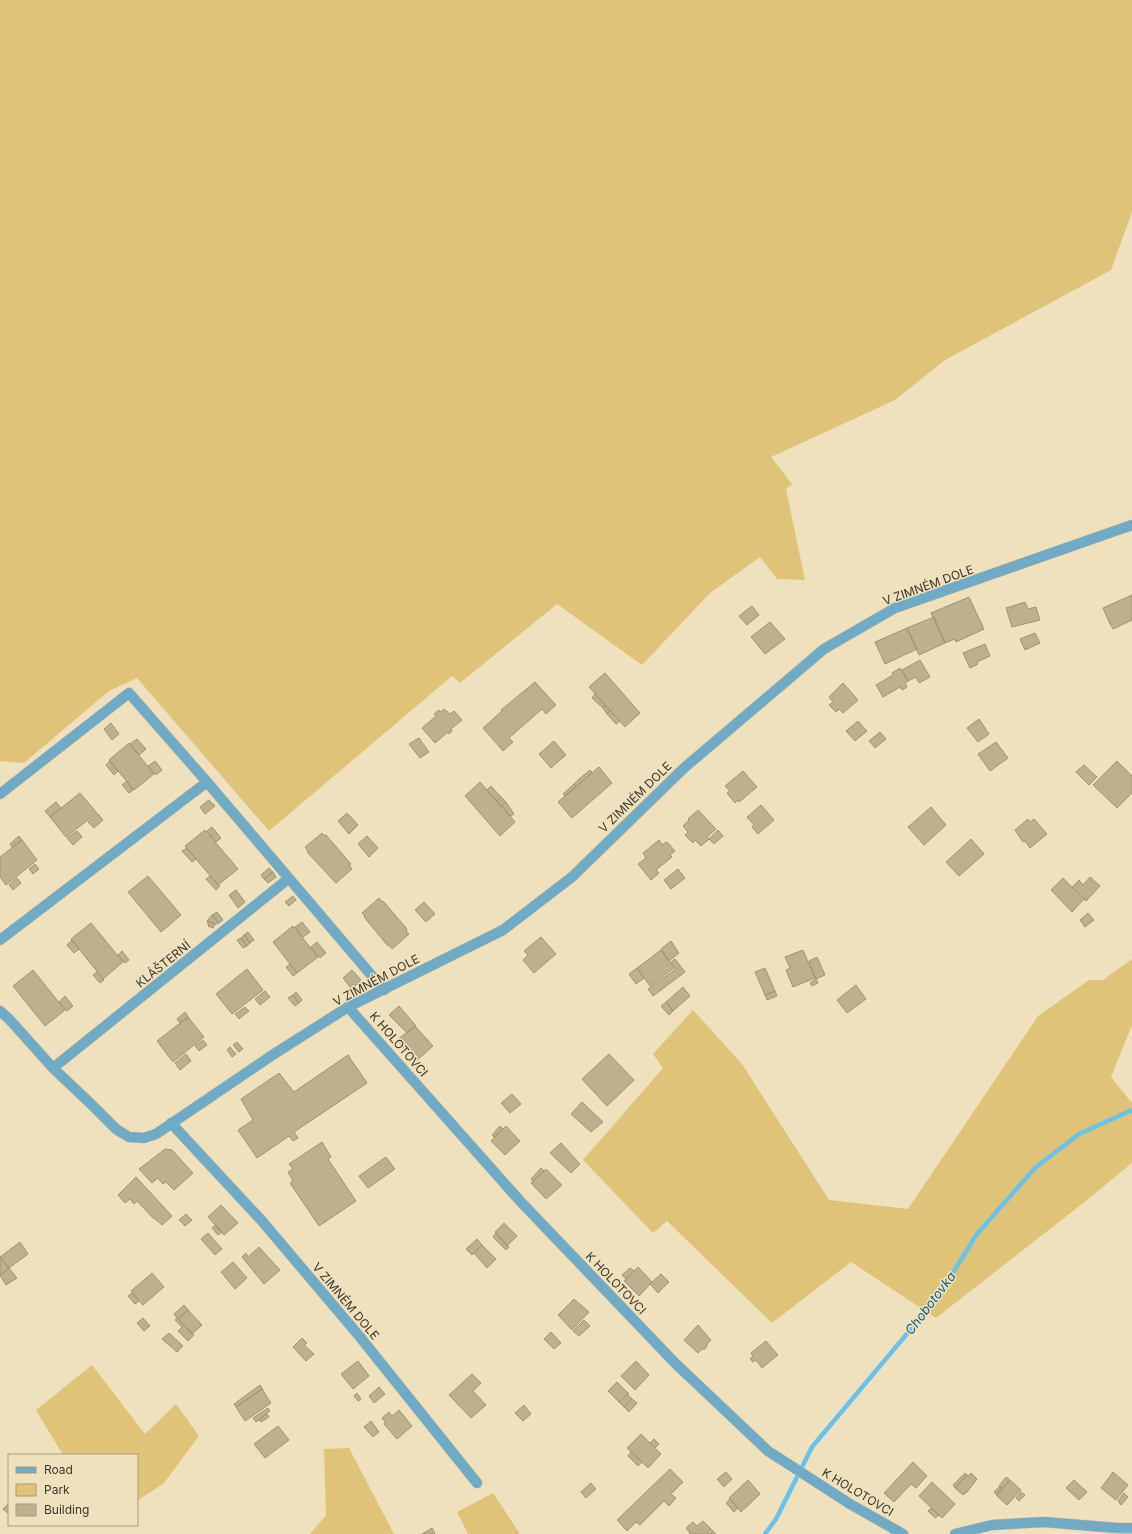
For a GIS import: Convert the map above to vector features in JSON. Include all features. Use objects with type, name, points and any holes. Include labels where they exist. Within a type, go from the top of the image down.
[{"type":"street","name":"V ZIMNÉM DOLE","points":[[53,1068],[116,1130],[129,1137],[144,1138],[156,1134],[348,1007],[503,930],[572,877],[684,768],[824,649],[895,608],[1132,525]]},
{"type":"street","points":[[0,794],[129,693],[207,782],[384,990]]},
{"type":"street","points":[[0,940],[207,782]]},
{"type":"street","name":"KLÁŠTERNÍ","points":[[53,1068],[288,879]]},
{"type":"street","name":"K HOLOTOVCI","points":[[348,1007],[520,1201],[676,1364],[768,1451],[850,1504],[903,1534]]},
{"type":"street","points":[[0,1011],[53,1068]]},
{"type":"street","name":"V ZIMNÉM DOLE","points":[[172,1123],[262,1221],[360,1337],[477,1483]]},
{"type":"street","points":[[956,1534],[992,1525],[1044,1522],[1132,1528]]},
{"type":"green space","points":[[0,0],[1132,0],[1132,212],[1111,270],[945,360],[895,400],[771,457],[792,484],[786,489],[805,580],[777,579],[760,557],[710,593],[642,665],[557,604],[460,683],[452,676],[269,831],[137,678],[109,691],[24,763],[0,761]]},
{"type":"green space","points":[[1132,959],[1132,1025],[1111,1077],[1132,1103],[1132,1163],[936,1318],[851,1262],[772,1323],[667,1221],[653,1233],[583,1160],[663,1068],[653,1054],[693,1010],[742,1064],[829,1200],[908,1209],[1038,1016],[1089,980],[1103,980]]},
{"type":"green space","points":[[92,1365],[145,1434],[176,1404],[199,1436],[164,1483],[138,1500],[138,1454],[62,1454],[36,1410]]},
{"type":"green space","points":[[349,1448],[394,1534],[310,1534],[326,1515],[324,1449]]},
{"type":"green space","points":[[493,1493],[520,1534],[468,1534],[457,1512]]},
{"type":"building","points":[[1132,595],[1132,620],[1113,629],[1103,608]]},
{"type":"building","points":[[969,597],[984,629],[956,642],[955,639],[945,643],[931,613]]},
{"type":"building","points":[[1025,602],[1028,609],[1036,607],[1040,620],[1012,627],[1006,608]]},
{"type":"building","points":[[752,606],[759,615],[747,625],[739,616]]},
{"type":"building","points":[[934,617],[945,643],[919,655],[907,628]]},
{"type":"building","points":[[770,622],[785,639],[765,654],[751,637]]},
{"type":"building","points":[[907,628],[917,649],[885,664],[875,642]]},
{"type":"building","points":[[1035,633],[1040,643],[1025,650],[1020,639]]},
{"type":"building","points":[[985,644],[990,656],[977,662],[978,664],[970,668],[963,653]]},
{"type":"building","points":[[920,660],[930,677],[919,683],[916,677],[908,681],[902,670]]},
{"type":"building","points":[[900,668],[908,681],[905,683],[907,687],[902,690],[900,687],[883,697],[876,685],[893,675],[892,673]]},
{"type":"building","points":[[605,673],[640,713],[625,727],[589,687]]},
{"type":"building","points":[[535,682],[556,705],[546,714],[542,709],[509,738],[513,742],[503,751],[483,728],[502,711],[501,710]]},
{"type":"building","points":[[843,683],[858,700],[843,713],[839,709],[836,712],[829,705],[833,702],[829,697]]},
{"type":"building","points":[[595,694],[605,705],[603,708],[592,698]]},
{"type":"building","points":[[605,705],[610,711],[607,714],[603,708]]},
{"type":"building","points":[[444,709],[450,714],[454,711],[462,720],[451,729],[452,731],[449,734],[448,732],[435,743],[422,728],[436,716],[434,714],[439,710],[441,712]]},
{"type":"building","points":[[610,711],[620,721],[616,724],[607,714]]},
{"type":"building","points":[[979,719],[989,734],[978,742],[967,728]]},
{"type":"building","points":[[858,721],[867,731],[855,741],[846,731]]},
{"type":"building","points":[[111,723],[119,734],[112,740],[104,729]]},
{"type":"building","points":[[880,732],[886,739],[875,748],[869,741]]},
{"type":"building","points":[[419,738],[429,752],[420,758],[409,744]]},
{"type":"building","points":[[137,739],[146,749],[139,755],[130,744]]},
{"type":"building","points":[[554,741],[566,755],[551,768],[539,754]]},
{"type":"building","points":[[996,742],[1008,758],[990,771],[978,754]]},
{"type":"building","points":[[129,743],[154,774],[134,790],[109,760]]},
{"type":"building","points":[[110,761],[118,771],[114,775],[106,765]]},
{"type":"building","points":[[155,761],[162,770],[156,775],[148,766]]},
{"type":"building","points":[[1117,761],[1132,776],[1132,793],[1117,808],[1093,785]]},
{"type":"building","points":[[1084,765],[1097,777],[1089,785],[1076,772]]},
{"type":"building","points":[[599,767],[612,783],[572,818],[558,802]]},
{"type":"building","points":[[590,770],[592,772],[582,782],[579,779]]},
{"type":"building","points":[[743,771],[757,787],[739,802],[738,800],[735,803],[727,793],[730,791],[725,786]]},
{"type":"building","points":[[579,779],[582,782],[576,787],[574,784]]},
{"type":"building","points":[[127,781],[133,790],[129,793],[122,785]]},
{"type":"building","points":[[480,782],[515,822],[500,836],[465,796]]},
{"type":"building","points":[[574,784],[576,787],[565,796],[563,794]]},
{"type":"building","points":[[491,786],[501,797],[497,801],[487,790]]},
{"type":"building","points":[[80,793],[97,813],[66,837],[50,817]]},
{"type":"building","points":[[501,797],[506,802],[502,806],[497,801]]},
{"type":"building","points":[[209,800],[215,806],[205,814],[200,807]]},
{"type":"building","points":[[56,802],[61,808],[50,817],[45,811]]},
{"type":"building","points":[[506,802],[514,814],[510,816],[502,806]]},
{"type":"building","points":[[761,805],[774,820],[758,834],[752,827],[754,825],[747,817]]},
{"type":"building","points":[[931,807],[946,825],[924,845],[908,827]]},
{"type":"building","points":[[698,810],[716,829],[707,837],[709,839],[701,846],[695,840],[693,843],[685,835],[688,832],[683,826]]},
{"type":"building","points":[[347,813],[358,825],[349,834],[338,821]]},
{"type":"building","points":[[98,814],[103,820],[94,828],[88,822]]},
{"type":"building","points":[[1028,819],[1030,822],[1034,819],[1047,834],[1030,848],[1025,841],[1023,842],[1015,830]]},
{"type":"building","points":[[212,827],[221,838],[216,842],[207,831]]},
{"type":"building","points":[[205,830],[238,869],[218,885],[185,846]]},
{"type":"building","points":[[718,830],[723,836],[714,844],[709,839]]},
{"type":"building","points":[[77,831],[82,837],[73,845],[67,838]]},
{"type":"building","points":[[322,833],[325,836],[326,835],[351,864],[349,865],[352,869],[336,883],[307,852],[308,851],[305,847]]},
{"type":"building","points":[[19,836],[23,841],[22,840],[12,847],[10,844]]},
{"type":"building","points":[[367,836],[378,848],[369,857],[358,844]]},
{"type":"building","points":[[971,839],[984,854],[959,876],[946,862]]},
{"type":"building","points":[[22,840],[37,860],[6,885],[0,877],[0,857]]},
{"type":"building","points":[[659,840],[662,845],[666,842],[675,851],[670,855],[672,857],[656,870],[659,873],[651,880],[638,864],[646,858],[643,853]]},
{"type":"building","points":[[187,848],[196,859],[192,862],[182,851]]},
{"type":"building","points":[[35,864],[39,869],[33,874],[29,869]]},
{"type":"building","points":[[269,868],[273,872],[264,879],[261,875]]},
{"type":"building","points":[[678,869],[685,878],[671,889],[664,880]]},
{"type":"building","points":[[273,872],[276,877],[268,883],[264,879]]},
{"type":"building","points":[[148,876],[181,915],[161,932],[128,892]]},
{"type":"building","points":[[210,876],[220,886],[216,890],[206,879]]},
{"type":"building","points":[[1090,877],[1100,886],[1086,901],[1072,887],[1079,880],[1083,885]]},
{"type":"building","points":[[17,878],[21,883],[13,890],[9,885]]},
{"type":"building","points":[[1063,878],[1084,899],[1072,912],[1051,890]]},
{"type":"building","points":[[236,890],[245,902],[238,908],[229,895]]},
{"type":"building","points":[[293,896],[296,900],[289,906],[285,902]]},
{"type":"building","points":[[379,898],[407,929],[406,931],[409,934],[392,949],[362,913]]},
{"type":"building","points":[[424,902],[435,914],[426,922],[415,910]]},
{"type":"building","points":[[217,912],[223,920],[219,923],[212,915]]},
{"type":"building","points":[[1088,913],[1094,920],[1085,927],[1080,920]]},
{"type":"building","points":[[212,915],[219,923],[215,924],[207,921]]},
{"type":"building","points":[[208,921],[215,924],[213,928],[208,926]]},
{"type":"building","points":[[302,922],[310,932],[303,937],[295,927]]},
{"type":"building","points":[[91,923],[123,962],[103,979],[71,939]]},
{"type":"building","points":[[293,926],[318,957],[297,973],[273,942]]},
{"type":"building","points":[[248,932],[254,940],[250,943],[244,935]]},
{"type":"building","points":[[244,935],[250,943],[247,946],[241,938]]},
{"type":"building","points":[[541,937],[556,954],[534,973],[523,960],[528,955],[524,951]]},
{"type":"building","points":[[241,938],[247,946],[243,948],[237,940]]},
{"type":"building","points":[[72,940],[79,949],[74,953],[67,945]]},
{"type":"building","points":[[671,941],[679,953],[669,961],[661,949]]},
{"type":"building","points":[[317,942],[326,953],[320,958],[311,947]]},
{"type":"building","points":[[661,950],[674,968],[650,986],[637,968]]},
{"type":"building","points":[[803,950],[815,978],[793,987],[786,970],[790,968],[785,957]]},
{"type":"building","points":[[122,951],[129,960],[125,963],[118,955]]},
{"type":"building","points":[[817,957],[825,975],[816,979],[809,961]]},
{"type":"building","points":[[675,959],[685,972],[653,996],[648,989],[676,969],[671,962]]},
{"type":"building","points":[[290,964],[297,973],[293,976],[286,967]]},
{"type":"building","points":[[637,968],[644,978],[636,984],[629,974]]},
{"type":"building","points":[[765,968],[775,991],[765,995],[755,972]]},
{"type":"building","points":[[247,969],[263,990],[232,1014],[216,994]]},
{"type":"building","points":[[33,970],[65,1010],[45,1026],[13,986]]},
{"type":"building","points":[[352,970],[361,980],[359,981],[361,983],[355,985],[356,986],[354,988],[351,988],[343,978]]},
{"type":"building","points":[[97,972],[104,980],[100,983],[93,975]]},
{"type":"building","points":[[816,979],[818,983],[812,986],[810,983]]},
{"type":"building","points":[[856,985],[866,999],[847,1013],[837,1000]]},
{"type":"building","points":[[683,987],[690,996],[673,1011],[666,1002]]},
{"type":"building","points":[[265,991],[270,997],[260,1005],[255,999]]},
{"type":"building","points":[[775,991],[777,996],[767,1000],[765,995]]},
{"type":"building","points":[[296,992],[302,1000],[299,1003],[293,995]]},
{"type":"building","points":[[293,995],[299,1003],[295,1006],[288,998]]},
{"type":"building","points":[[65,996],[73,1006],[67,1011],[59,1002]]},
{"type":"building","points":[[666,1002],[673,1011],[669,1015],[661,1006]]},
{"type":"building","points":[[399,1006],[416,1026],[407,1033],[389,1015]]},
{"type":"building","points":[[245,1007],[249,1011],[239,1019],[235,1014]]},
{"type":"building","points":[[185,1012],[189,1018],[188,1017],[180,1023],[177,1019]]},
{"type":"building","points":[[188,1017],[204,1037],[173,1062],[157,1041]]},
{"type":"building","points":[[415,1026],[433,1046],[416,1061],[397,1040]]},
{"type":"building","points":[[203,1040],[207,1045],[199,1051],[195,1046]]},
{"type":"building","points":[[237,1042],[243,1049],[239,1052],[233,1045]]},
{"type":"building","points":[[230,1047],[236,1054],[232,1057],[227,1050]]},
{"type":"building","points":[[186,1054],[191,1061],[180,1070],[175,1063]]},
{"type":"building","points":[[609,1054],[634,1080],[607,1106],[582,1079]]},
{"type":"building","points":[[348,1055],[367,1083],[294,1132],[298,1138],[293,1141],[289,1136],[257,1158],[238,1130],[253,1120],[241,1099],[279,1073],[294,1092]]},
{"type":"building","points":[[512,1094],[521,1104],[510,1113],[501,1103]]},
{"type":"building","points":[[582,1102],[603,1122],[591,1132],[571,1114]]},
{"type":"building","points":[[500,1126],[503,1129],[494,1137],[492,1135]]},
{"type":"building","points":[[506,1126],[520,1141],[505,1155],[491,1141]]},
{"type":"building","points":[[322,1142],[331,1157],[328,1159],[356,1201],[319,1226],[290,1183],[293,1181],[288,1172],[293,1169],[289,1164]]},
{"type":"building","points":[[561,1143],[580,1164],[571,1173],[550,1153]]},
{"type":"building","points":[[165,1149],[172,1150],[193,1173],[174,1190],[166,1182],[163,1184],[158,1178],[152,1183],[139,1169]]},
{"type":"building","points":[[386,1157],[395,1169],[368,1188],[359,1176]]},
{"type":"building","points":[[541,1168],[544,1171],[533,1181],[531,1179]]},
{"type":"building","points":[[546,1169],[562,1185],[546,1199],[531,1183]]},
{"type":"building","points":[[136,1177],[172,1216],[162,1225],[137,1201],[134,1204],[130,1199],[125,1203],[118,1195]]},
{"type":"building","points":[[221,1205],[238,1223],[224,1235],[208,1217]]},
{"type":"building","points":[[186,1214],[192,1220],[185,1226],[179,1220]]},
{"type":"building","points":[[504,1223],[517,1236],[507,1246],[495,1232]]},
{"type":"building","points":[[216,1225],[222,1232],[218,1235],[212,1228]]},
{"type":"building","points":[[208,1233],[222,1249],[215,1255],[201,1239]]},
{"type":"building","points":[[496,1233],[509,1247],[506,1250],[493,1237]]},
{"type":"building","points":[[477,1239],[482,1245],[472,1255],[466,1249]]},
{"type":"building","points":[[20,1242],[28,1254],[9,1268],[0,1257]]},
{"type":"building","points":[[482,1245],[496,1259],[487,1268],[474,1253]]},
{"type":"building","points":[[259,1247],[280,1270],[264,1284],[242,1257],[246,1253],[248,1257]]},
{"type":"building","points":[[0,1257],[9,1268],[1,1275],[0,1274]]},
{"type":"building","points":[[233,1262],[247,1278],[235,1289],[221,1272]]},
{"type":"building","points":[[638,1267],[652,1282],[639,1296],[624,1281]]},
{"type":"building","points":[[9,1268],[17,1278],[6,1285],[0,1275]]},
{"type":"building","points":[[630,1268],[634,1271],[626,1279],[622,1275]]},
{"type":"building","points":[[152,1273],[164,1287],[143,1305],[131,1291]]},
{"type":"building","points":[[661,1274],[669,1282],[658,1293],[650,1284]]},
{"type":"building","points":[[132,1293],[139,1301],[135,1304],[128,1296]]},
{"type":"building","points":[[574,1299],[589,1312],[572,1330],[558,1315]]},
{"type":"building","points":[[184,1305],[189,1311],[188,1310],[178,1319],[174,1314]]},
{"type":"building","points":[[188,1310],[202,1325],[192,1334],[178,1319]]},
{"type":"building","points":[[143,1318],[150,1326],[144,1331],[137,1323]]},
{"type":"building","points":[[177,1318],[194,1335],[188,1341],[178,1331],[182,1327],[175,1320]]},
{"type":"building","points":[[584,1320],[590,1326],[579,1336],[573,1331]]},
{"type":"building","points":[[698,1325],[711,1340],[705,1349],[702,1349],[698,1353],[684,1340]]},
{"type":"building","points":[[551,1332],[561,1343],[554,1349],[544,1339]]},
{"type":"building","points":[[169,1333],[183,1346],[177,1352],[162,1339]]},
{"type":"building","points":[[302,1338],[307,1343],[304,1345],[314,1354],[306,1361],[293,1347]]},
{"type":"building","points":[[766,1341],[778,1355],[762,1368],[756,1360],[753,1362],[750,1359],[753,1356],[751,1353]]},
{"type":"building","points":[[358,1361],[369,1376],[353,1389],[341,1374]]},
{"type":"building","points":[[636,1361],[649,1375],[635,1390],[621,1376]]},
{"type":"building","points":[[472,1374],[481,1383],[473,1391],[486,1405],[471,1418],[449,1395]]},
{"type":"building","points":[[617,1382],[629,1394],[627,1394],[619,1402],[608,1391]]},
{"type":"building","points":[[260,1385],[263,1390],[262,1389],[236,1407],[234,1404]]},
{"type":"building","points":[[379,1387],[385,1394],[374,1403],[369,1396]]},
{"type":"building","points":[[262,1389],[271,1403],[245,1421],[236,1407]]},
{"type":"building","points":[[357,1393],[361,1399],[358,1401],[354,1396]]},
{"type":"building","points":[[627,1394],[632,1399],[624,1407],[619,1402]]},
{"type":"building","points":[[632,1399],[637,1403],[629,1412],[624,1407]]},
{"type":"building","points":[[524,1405],[531,1414],[523,1421],[515,1413]]},
{"type":"building","points":[[268,1408],[270,1411],[256,1422],[253,1418]]},
{"type":"building","points":[[399,1410],[412,1426],[397,1439],[384,1424],[385,1422],[382,1418],[389,1412],[392,1416]]},
{"type":"building","points":[[267,1414],[269,1417],[261,1422],[259,1419]]},
{"type":"building","points":[[371,1421],[379,1432],[373,1437],[364,1427]]},
{"type":"building","points":[[278,1426],[289,1440],[265,1458],[254,1444]]},
{"type":"building","points":[[641,1434],[661,1454],[648,1468],[627,1448]]},
{"type":"building","points":[[654,1439],[659,1444],[655,1448],[650,1443]]},
{"type":"building","points":[[631,1452],[642,1462],[638,1466],[628,1456]]},
{"type":"building","points":[[913,1462],[927,1476],[916,1488],[911,1484],[894,1502],[884,1493]]},
{"type":"building","points":[[670,1469],[683,1482],[671,1494],[676,1498],[669,1506],[664,1501],[640,1525],[636,1522],[627,1531],[617,1520]]},
{"type":"building","points":[[726,1472],[732,1479],[724,1487],[717,1479]]},
{"type":"building","points":[[1113,1472],[1128,1485],[1116,1500],[1101,1488]]},
{"type":"building","points":[[965,1473],[967,1475],[955,1488],[953,1485]]},
{"type":"building","points":[[971,1473],[977,1479],[963,1495],[955,1488],[967,1475],[968,1476]]},
{"type":"building","points":[[1006,1477],[1010,1480],[1002,1489],[999,1486]]},
{"type":"building","points":[[748,1480],[760,1494],[741,1512],[729,1498]]},
{"type":"building","points":[[1010,1480],[1021,1490],[1007,1505],[996,1495]]},
{"type":"building","points":[[1074,1480],[1087,1492],[1079,1500],[1066,1488]]},
{"type":"building","points":[[932,1482],[955,1504],[942,1518],[919,1496]]},
{"type":"building","points":[[591,1483],[596,1489],[586,1498],[581,1492]]},
{"type":"building","points":[[1000,1486],[1002,1489],[997,1495],[994,1492]]},
{"type":"building","points":[[1021,1492],[1025,1495],[1019,1501],[1016,1498]]},
{"type":"building","points":[[1124,1493],[1128,1497],[1121,1505],[1118,1501]]},
{"type":"building","points":[[730,1499],[738,1508],[734,1512],[726,1503]]},
{"type":"building","points":[[8,1504],[8,1513],[3,1509]]},
{"type":"building","points":[[931,1508],[939,1515],[935,1518],[928,1511]]},
{"type":"building","points":[[703,1521],[716,1534],[689,1534],[690,1533],[686,1528],[693,1522],[697,1526]]},
{"type":"building","points":[[432,1528],[435,1534],[422,1534]]},
{"type":"waterway","name":"Chobotovka","points":[[765,1534],[776,1519],[812,1447],[937,1298],[977,1234],[1035,1168],[1079,1134],[1132,1110]]}]
